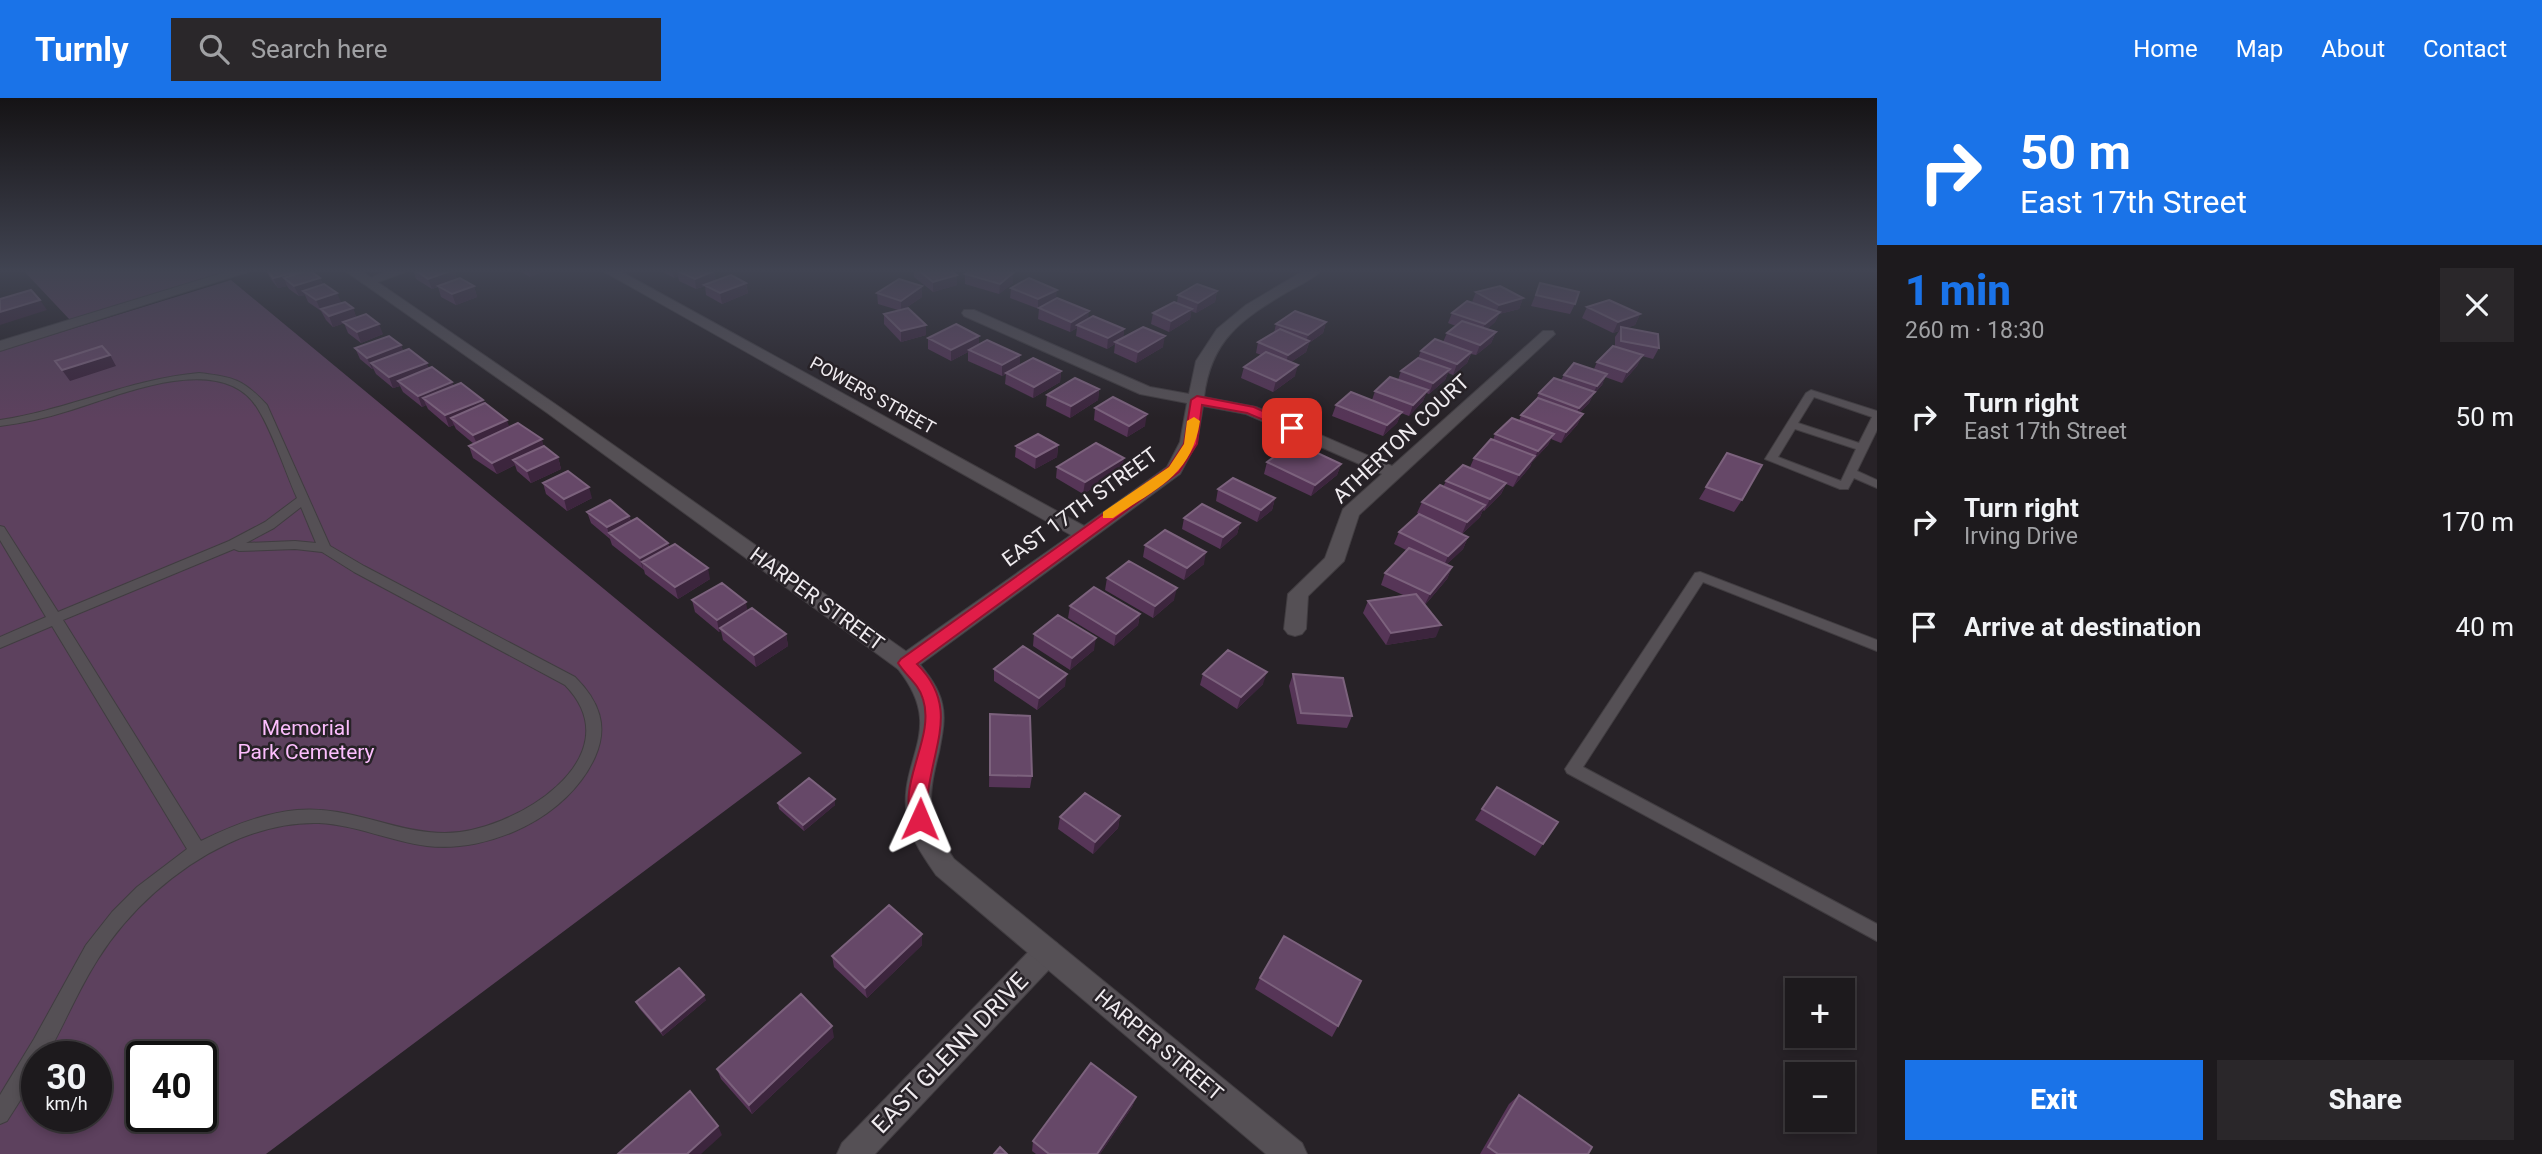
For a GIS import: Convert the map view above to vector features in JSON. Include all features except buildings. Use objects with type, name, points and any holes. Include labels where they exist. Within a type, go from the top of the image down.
[{"type":"street","points":[[0,346],[87,319]]},
{"type":"street","name":"HARPER STREET","points":[[422,319],[552,409],[906,663],[920,677],[933,701],[933,724],[919,794],[920,819],[930,846],[945,867],[1292,1154]]},
{"type":"street","name":"POWERS STREET","points":[[697,319],[1083,533]]},
{"type":"street","points":[[984,319],[1146,391],[1250,410],[1394,473]]},
{"type":"street","name":"EAST 17TH STREET","points":[[906,663],[1174,470],[1190,444],[1203,362],[1218,335],[1237,319]]},
{"type":"street","name":"ATHERTON COURT","points":[[1295,629],[1298,594],[1334,561],[1350,513],[1548,334]]},
{"type":"street","name":"EAST GLENN DRIVE","points":[[853,1154],[1047,952]]},
{"type":"lane","points":[[0,423],[42,416],[153,381],[182,376],[236,383],[254,393],[263,407],[325,548]]},
{"type":"lane","points":[[1811,393],[1877,416],[1843,486],[1771,459],[1792,425],[1811,393]]},
{"type":"lane","points":[[1792,425],[1863,448]]},
{"type":"lane","points":[[1851,473],[1877,484]]},
{"type":"lane","points":[[0,643],[157,574],[227,549],[272,525],[303,499]]},
{"type":"lane","points":[[0,530],[123,734],[198,851]]},
{"type":"lane","points":[[0,1114],[26,1076],[95,946],[138,898],[198,851],[234,834],[264,824],[295,817],[328,815],[415,836],[446,840],[471,837],[498,829],[547,804],[582,768],[591,748],[596,731],[593,712],[584,694],[570,681],[359,569],[325,548],[270,544],[227,549]]},
{"type":"lane","points":[[1877,646],[1700,576],[1573,769],[1877,933]]},
{"type":"green space","name":"Memorial Park Cemetery","points":[[103,319],[278,319],[802,753],[266,1154],[0,1154],[0,351]]},
{"type":"slow traffic","points":[[1108,515],[1174,470],[1190,444],[1194,421]]},
{"type":"route","points":[[920,819],[919,794],[933,724],[933,701],[920,677],[906,663],[1174,470],[1190,444],[1197,400],[1250,410],[1292,428]]}]
